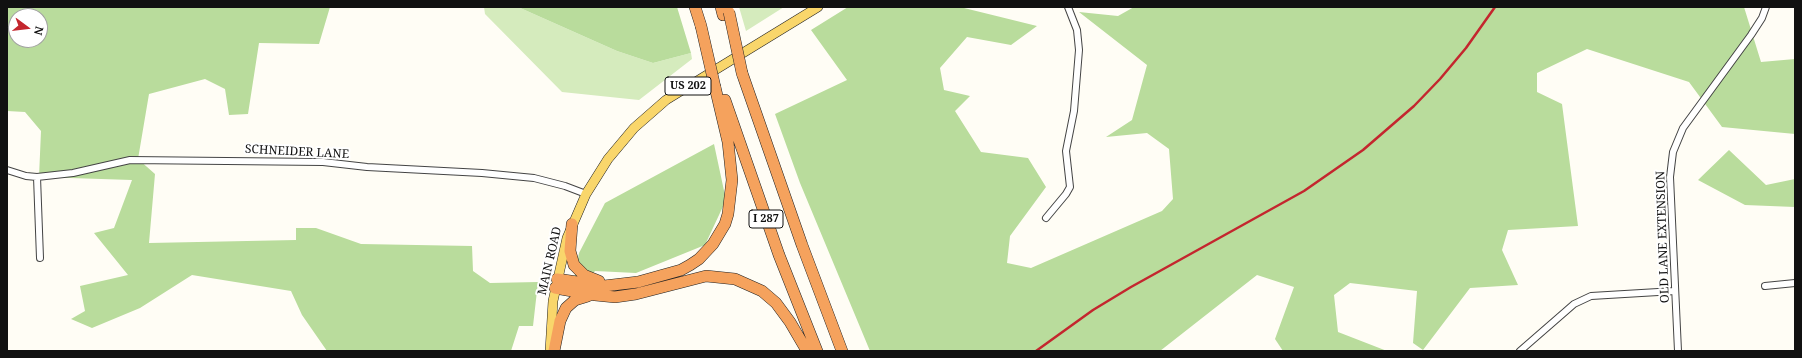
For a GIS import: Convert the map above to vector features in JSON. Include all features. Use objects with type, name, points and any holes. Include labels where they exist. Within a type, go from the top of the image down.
[{"type":"highway","points":[[556,284],[615,286],[638,282],[681,270],[698,259],[720,234],[725,224],[730,203],[732,168],[718,86],[695,7]]},
{"type":"highway","name":"I 287","points":[[725,10],[742,73],[802,245],[842,351]]},
{"type":"highway","name":"I 287","points":[[718,86],[779,255],[817,351]]},
{"type":"highway","points":[[572,224],[570,251],[574,265],[584,275],[615,286]]},
{"type":"highway","points":[[554,351],[560,321],[566,308],[575,300],[595,296],[626,296],[706,276],[735,279],[758,288],[776,303],[790,322],[807,351]]},
{"type":"highway","points":[[556,284],[595,296]]},
{"type":"main road","name":"MAIN ROAD","points":[[550,351],[556,284],[563,250],[572,224],[586,194],[608,159],[634,128],[650,113],[683,89],[818,7]]},
{"type":"street","points":[[1046,218],[1070,187],[1066,151],[1074,111],[1080,50],[1077,30],[1068,7]]},
{"type":"street","name":"OLD LANE EXTENSION","points":[[1678,351],[1670,177],[1674,152],[1683,128],[1751,35],[1762,18],[1766,7]]},
{"type":"street","name":"SCHNEIDER LANE","points":[[7,170],[26,176],[38,177],[73,173],[130,160],[323,162],[368,167],[482,173],[534,178],[565,186],[586,194]]},
{"type":"street","points":[[38,177],[40,258]]},
{"type":"street","points":[[1765,286],[1795,283]]},
{"type":"street","points":[[1520,351],[1574,304],[1591,296],[1676,291]]},
{"type":"green space","points":[[7,7],[330,7],[319,44],[259,43],[248,114],[229,115],[225,89],[205,79],[149,94],[138,159],[155,174],[149,243],[296,240],[296,228],[316,228],[361,244],[472,246],[473,271],[490,283],[538,282],[533,326],[519,326],[511,351],[327,351],[302,315],[291,291],[192,275],[140,308],[92,328],[71,319],[85,311],[80,286],[128,275],[94,233],[114,228],[132,180],[39,177],[41,131],[25,112],[7,111]]},
{"type":"green space","points":[[484,7],[518,7],[617,51],[653,63],[691,53],[692,59],[639,100],[562,92],[485,14]]},
{"type":"green space","points":[[518,7],[677,7],[691,53],[653,63],[617,51]]},
{"type":"green space","points":[[739,7],[784,7],[746,31]]},
{"type":"green space","points":[[848,7],[960,7],[1037,26],[1011,45],[967,37],[940,68],[944,90],[970,96],[955,111],[981,152],[1028,158],[1046,187],[1010,236],[1007,263],[1031,268],[1162,211],[1173,199],[1169,149],[1147,133],[1106,137],[1132,120],[1147,65],[1079,12],[1118,16],[1134,7],[1744,7],[1761,62],[1795,59],[1795,134],[1722,127],[1689,82],[1587,49],[1537,73],[1537,92],[1562,104],[1578,226],[1508,230],[1502,250],[1518,285],[1470,288],[1423,350],[1413,343],[1417,291],[1350,283],[1334,295],[1338,332],[1387,351],[1283,351],[1275,339],[1294,287],[1257,275],[1160,351],[870,351],[800,183],[775,114],[847,80],[811,30]]},
{"type":"green space","points":[[714,144],[726,200],[705,245],[636,273],[595,271],[570,301],[579,253],[605,203]]},
{"type":"green space","points":[[1729,150],[1766,185],[1795,179],[1795,207],[1745,205],[1698,180]]},
{"type":"railway","points":[[1036,351],[1093,310],[1131,287],[1304,191],[1363,150],[1414,106],[1440,79],[1466,48],[1495,7]]}]
